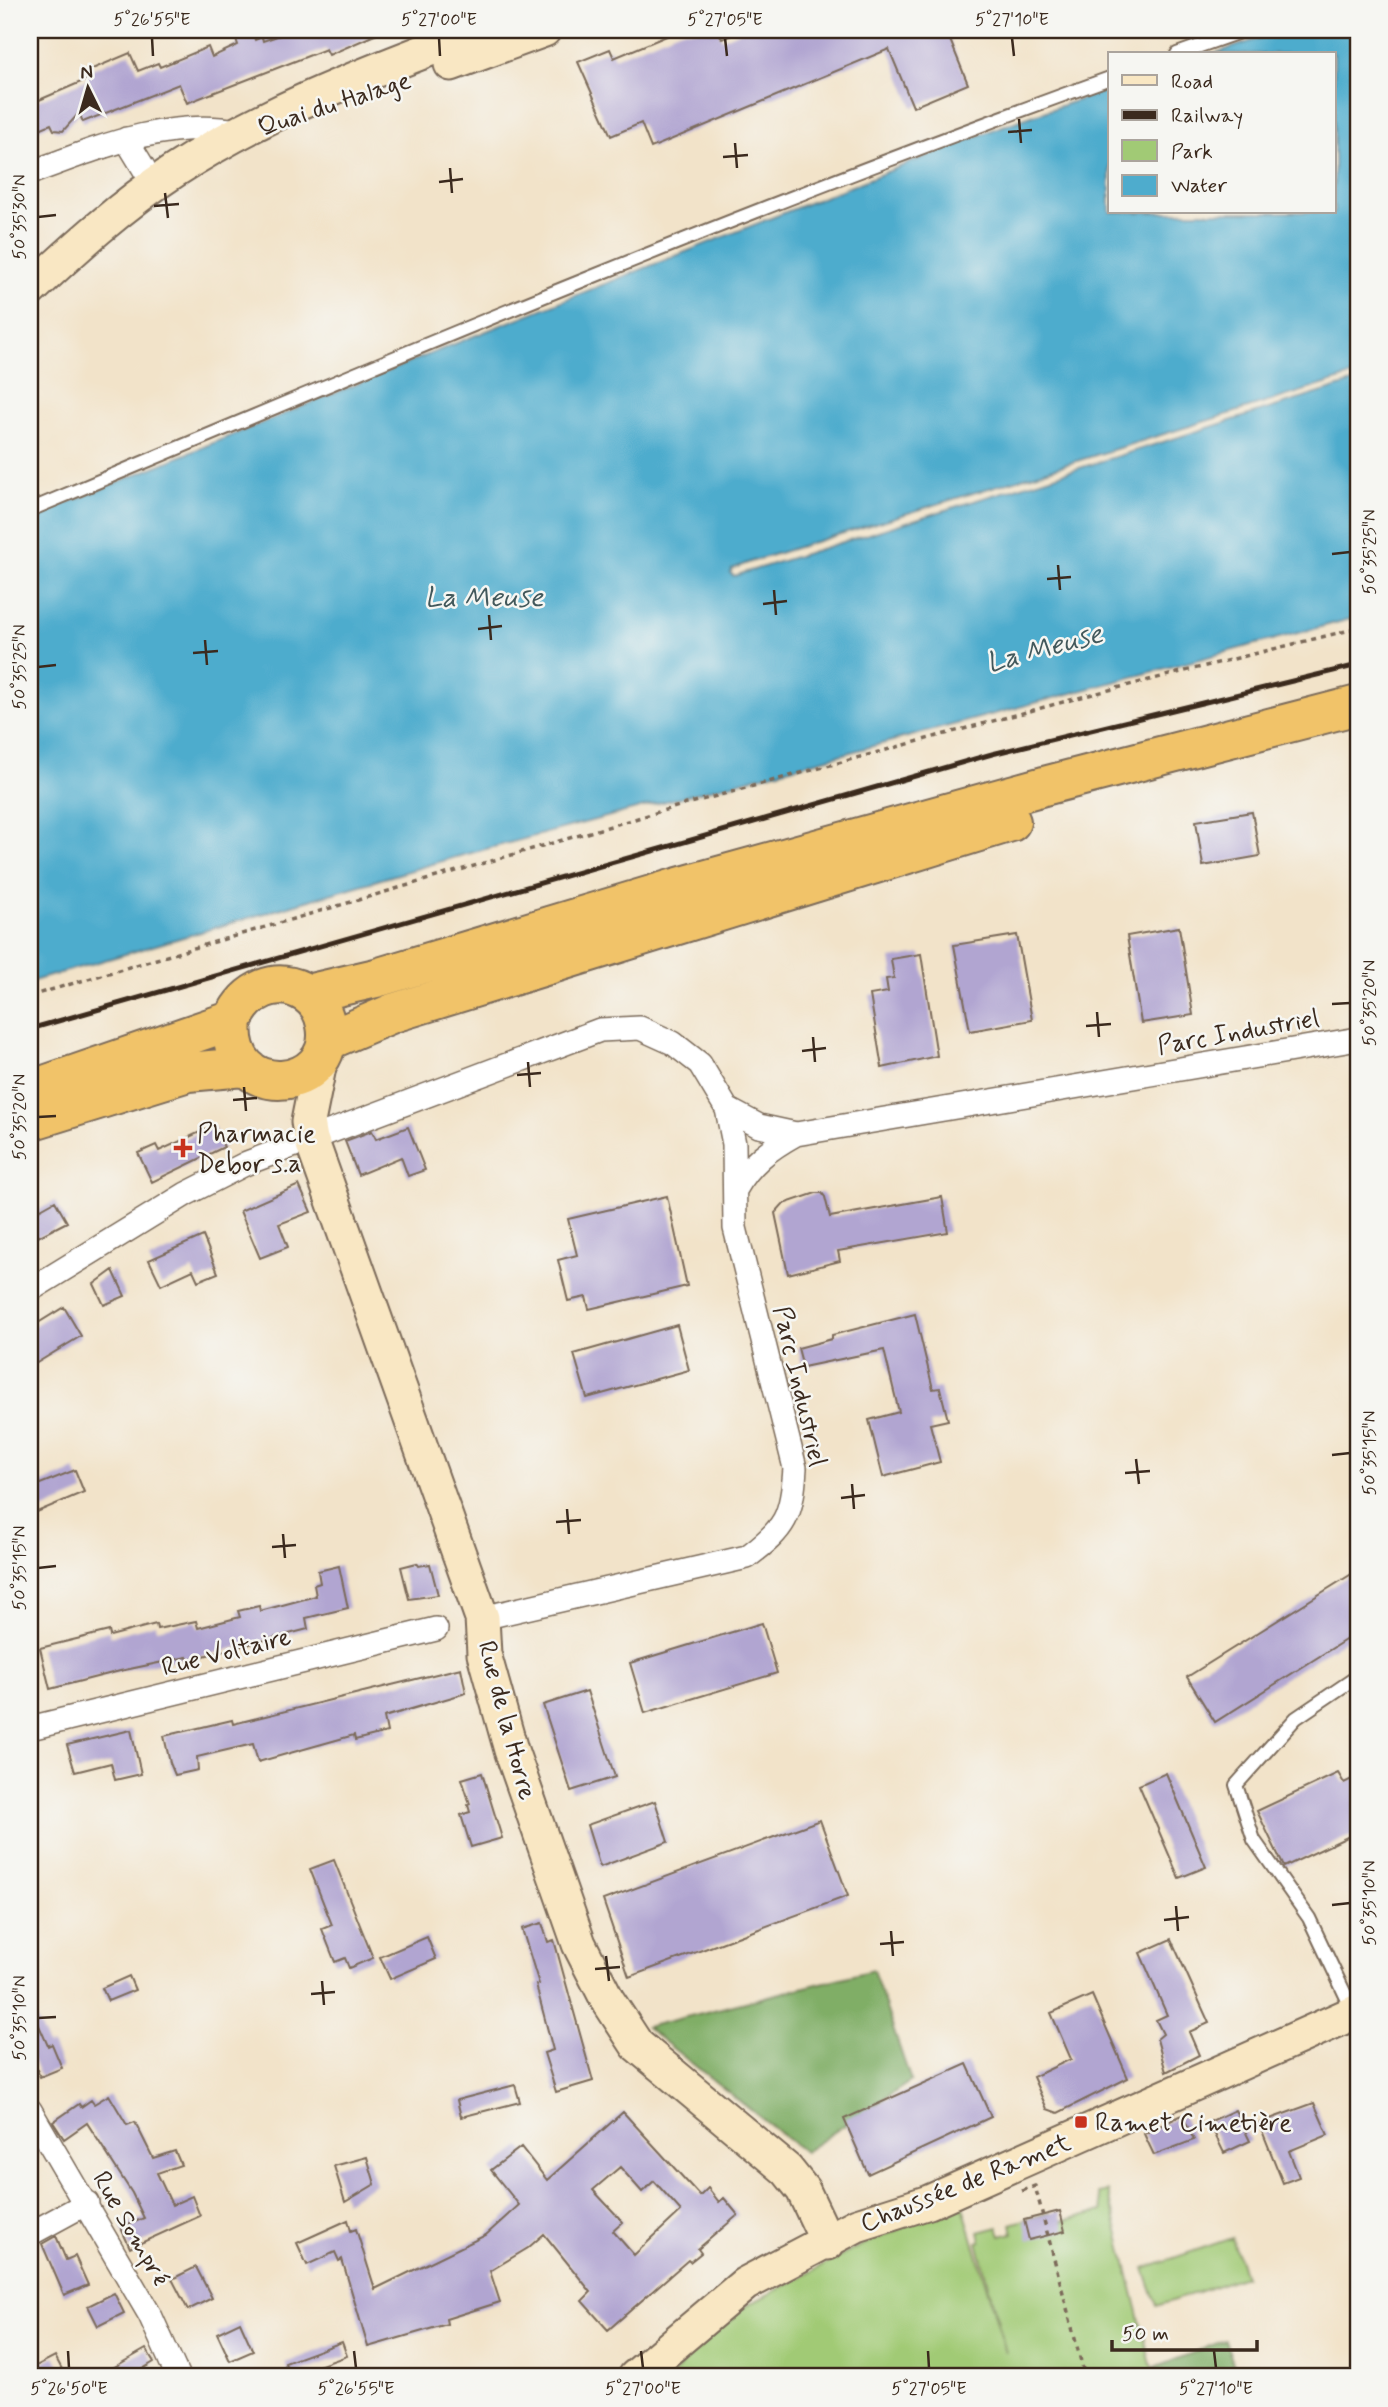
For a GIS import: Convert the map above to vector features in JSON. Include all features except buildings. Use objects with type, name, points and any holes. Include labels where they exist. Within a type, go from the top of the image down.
[{"type":"highway","points":[[307,994],[376,978],[675,888],[1004,797],[1358,705]]},
{"type":"highway","points":[[30,1121],[188,1072],[256,1073],[294,1079],[309,1071],[324,1049],[393,1013],[1053,809],[1358,730]]},
{"type":"highway","points":[[256,1073],[235,1053],[231,1037],[233,1020],[244,1000],[263,988],[293,987],[307,994],[323,1014],[324,1049]]},
{"type":"highway","points":[[30,1090],[233,1020]]},
{"type":"main road","name":"Quai du Halage","points":[[30,290],[154,185],[243,132],[312,96],[480,30]]},
{"type":"main road","name":"Quai du Halage","points":[[243,132],[291,120],[386,88],[544,30]]},
{"type":"main road","points":[[309,1130],[324,1049]]},
{"type":"main road","points":[[256,1073],[309,1130]]},
{"type":"main road","name":"Rue de la Horre","points":[[309,1130],[482,1618],[484,1654],[511,1750],[579,1944],[607,1998],[637,2045],[772,2154],[803,2190],[828,2242]]},
{"type":"main road","name":"Chaussée de Ramet","points":[[635,2377],[745,2284],[857,2225],[929,2202],[1356,2012]]},
{"type":"street","points":[[30,173],[126,139],[170,130],[223,128],[243,132]]},
{"type":"street","points":[[126,139],[154,185]]},
{"type":"street","name":"Parc Industriel","points":[[30,1290],[186,1194],[309,1130],[600,1030],[640,1028],[673,1043],[700,1064],[727,1109],[734,1144],[735,1228],[795,1468],[792,1501],[776,1535],[747,1557],[482,1618]]},
{"type":"street","name":"Parc Industriel","points":[[735,1191],[747,1169],[765,1151],[796,1134],[1358,1039]]},
{"type":"street","name":"Parc Industriel","points":[[727,1109],[759,1126],[796,1134]]},
{"type":"street","name":"Rue Voltaire","points":[[30,1728],[436,1629]]},
{"type":"street","name":"Rue Sompré","points":[[30,2110],[150,2315],[178,2377]]},
{"type":"street","points":[[30,2234],[87,2205]]},
{"type":"lane","points":[[1183,52],[1245,30]]},
{"type":"lane","points":[[30,510],[510,309],[954,135],[1108,79]]},
{"type":"lane","points":[[1356,2012],[1309,1918],[1254,1840],[1236,1785],[1296,1718],[1358,1676]]},
{"type":"path","points":[[30,996],[671,808],[1089,695],[1358,628]]},
{"type":"path","points":[[1042,2215],[1084,2377]]},
{"type":"green space","points":[[873,1970],[911,2081],[804,2152],[646,2027]]},
{"type":"green space","points":[[1108,2191],[1154,2377],[670,2377],[735,2312],[862,2245],[962,2203],[1006,2353],[977,2242],[981,2241],[979,2232],[998,2227],[1001,2236],[1013,2233],[1011,2224],[1049,2213],[1063,2221],[1102,2211],[1098,2193]]},
{"type":"green space","points":[[1232,2238],[1245,2276],[1157,2306],[1144,2268]]},
{"type":"green space","points":[[1225,2340],[1238,2377],[1156,2377],[1154,2368]]},
{"type":"water","name":"La Meuse","points":[[1284,30],[1358,30],[1358,374],[753,561],[732,569],[730,573],[734,576],[1358,381],[1358,617],[456,857],[30,982],[30,518],[474,336],[1000,127],[1108,90],[1108,214],[1336,214],[1336,52],[1219,52]]},
{"type":"railway","points":[[30,1029],[992,754],[1358,665]]},
{"type":"place","name":"Pharmacie Debor s.a","points":[[183,1148]]},
{"type":"place","name":"Ramet Cimetière","points":[[1081,2122]]}]
